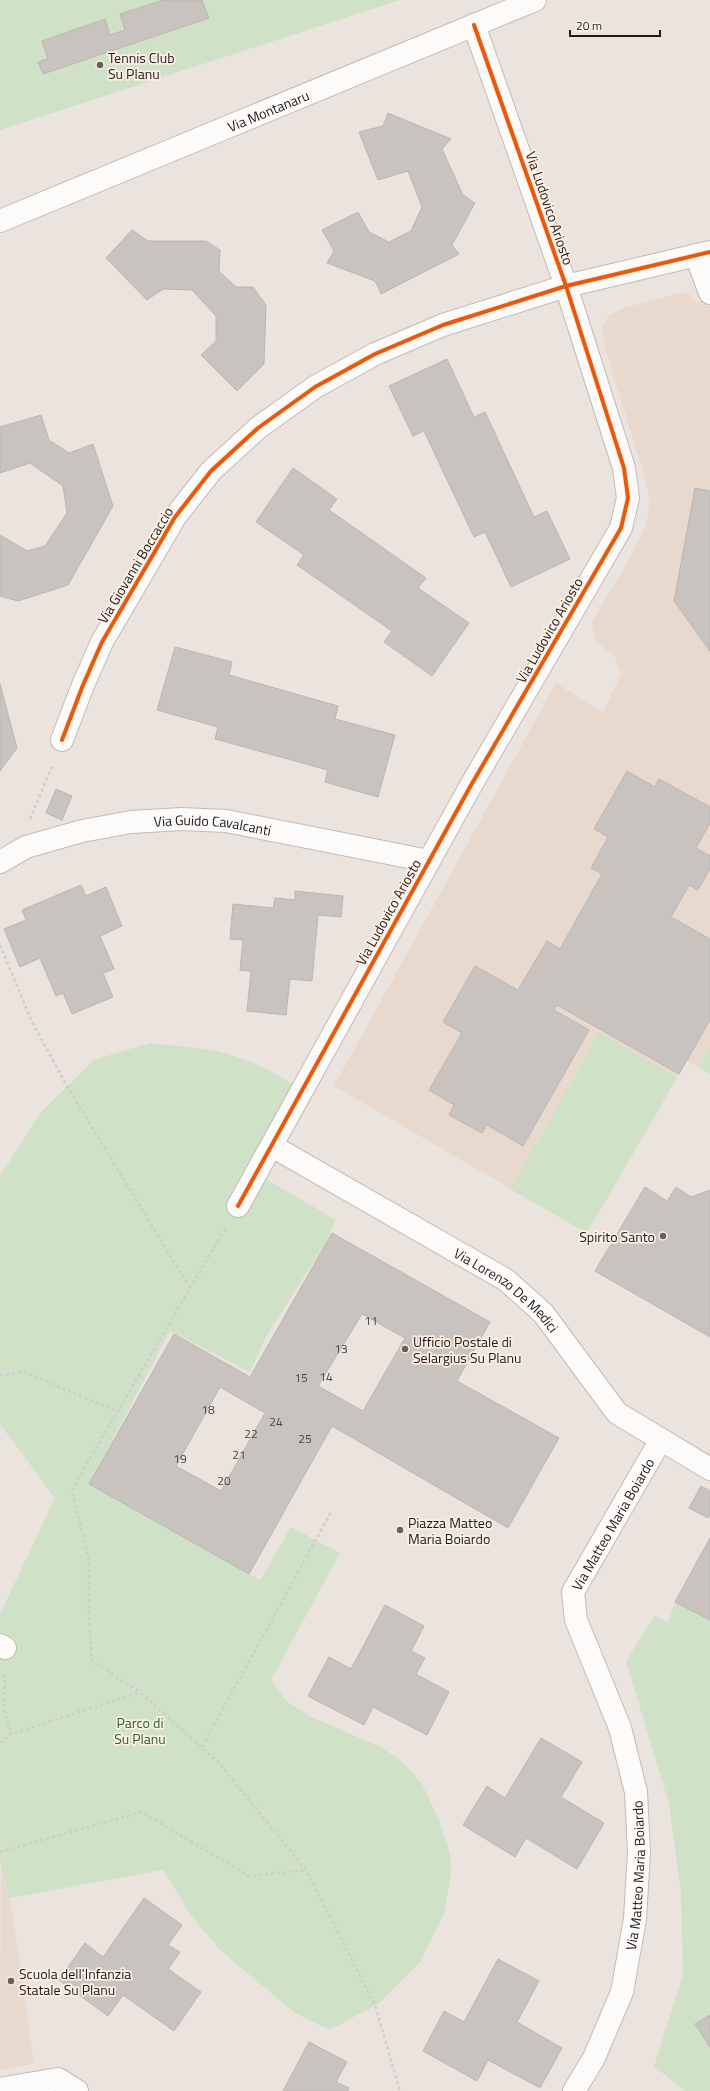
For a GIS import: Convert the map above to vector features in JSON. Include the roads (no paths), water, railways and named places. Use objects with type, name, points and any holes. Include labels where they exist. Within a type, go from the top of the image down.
[{"type":"street","name":"Via Montanaru","points":[[0,221],[535,0]]},
{"type":"street","name":"Via Ludovico Ariosto","points":[[238,1206],[429,861],[621,528],[628,498],[624,468],[566,286],[474,25]]},
{"type":"street","name":"Via Giovanni Boccaccio","points":[[62,740],[83,684],[102,642],[175,517],[211,471],[258,428],[315,387],[375,354],[443,325],[566,286],[703,254]]},
{"type":"street","points":[[703,254],[710,293]]},
{"type":"street","name":"Via Guido Cavalcanti","points":[[7,858],[26,847],[82,831],[131,822],[182,819],[226,821],[429,861]]},
{"type":"street","name":"Via Lorenzo De Medici","points":[[272,1146],[506,1280],[543,1313],[617,1413],[660,1441],[710,1469]]},
{"type":"street","name":"Via Matteo Maria Boiardo","points":[[574,2091],[594,2058],[622,1992],[635,1919],[639,1852],[636,1792],[620,1728],[576,1620],[573,1592],[660,1441]]},
{"type":"street","points":[[0,2089],[58,2079],[77,2091]]},
{"type":"place","name":"Tennis Club Su Planu","points":[[100,65]]},
{"type":"place","name":"Spirito Santo","points":[[663,1236]]},
{"type":"place","name":"Ufficio Postale di Selargius Su Planu","points":[[405,1349]]},
{"type":"place","name":"Piazza Matteo Maria Boiardo","points":[[400,1530]]},
{"type":"place","name":"Scuola dell'Infanzia Statale Su Planu","points":[[11,1981]]},
{"type":"park label","name":"Parco di Su Planu","points":[[140,1730]]}]
